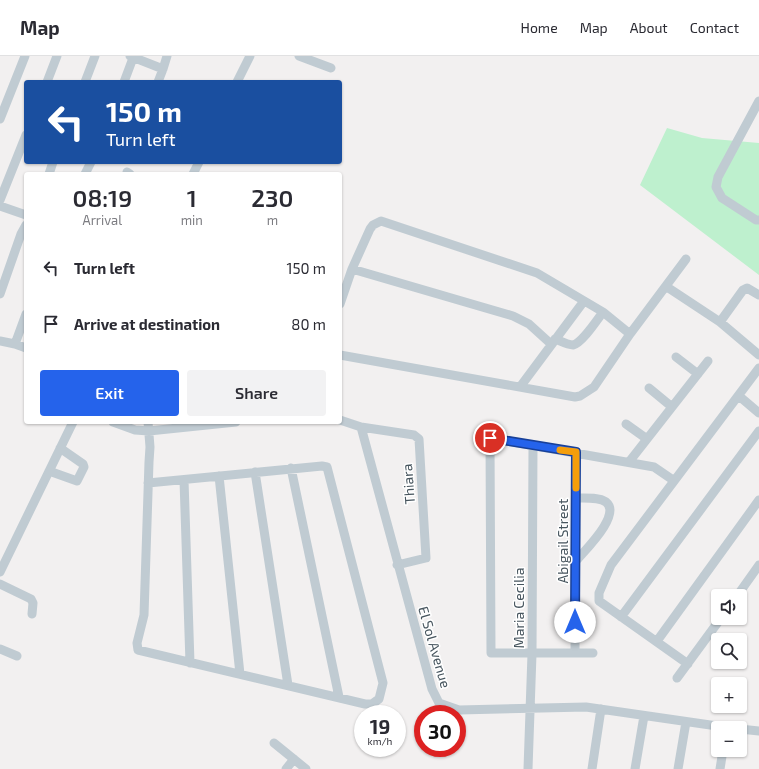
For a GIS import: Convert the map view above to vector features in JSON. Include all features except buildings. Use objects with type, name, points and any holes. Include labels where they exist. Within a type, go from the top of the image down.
[{"type":"street","points":[[0,119],[25,56]]},
{"type":"street","points":[[48,80],[57,56]]},
{"type":"street","points":[[86,80],[95,56]]},
{"type":"street","points":[[159,80],[167,56]]},
{"type":"street","points":[[238,80],[250,56]]},
{"type":"street","points":[[299,56],[331,68]]},
{"type":"street","points":[[125,80],[132,57],[163,69]]},
{"type":"street","points":[[759,101],[718,176],[716,187],[722,198],[756,220],[759,220]]},
{"type":"street","points":[[0,200],[24,140]]},
{"type":"street","points":[[0,206],[24,214]]},
{"type":"street","points":[[342,298],[352,268],[373,225],[377,222],[385,222],[537,273],[603,312],[630,334]]},
{"type":"street","points":[[0,294],[24,229]]},
{"type":"street","points":[[342,355],[575,397],[580,396],[594,387],[630,334],[667,287],[686,259]]},
{"type":"street","points":[[352,268],[513,316],[529,324],[553,341],[568,344],[576,343],[582,340],[603,312]]},
{"type":"street","points":[[667,287],[720,322],[759,355]]},
{"type":"street","points":[[720,322],[743,290],[747,288],[759,295]]},
{"type":"street","points":[[520,387],[584,301]]},
{"type":"street","points":[[15,344],[24,319]]},
{"type":"street","points":[[0,341],[24,347]]},
{"type":"street","points":[[676,357],[698,374]]},
{"type":"street","points":[[629,462],[708,361]]},
{"type":"street","points":[[688,664],[600,602],[599,593],[611,565],[673,480],[759,368]]},
{"type":"street","points":[[649,388],[672,407]]},
{"type":"street","points":[[739,396],[759,413]]},
{"type":"street","points":[[342,421],[361,426]]},
{"type":"street","points":[[0,572],[72,424]]},
{"type":"street","points":[[124,424],[135,430],[149,426],[192,424]]},
{"type":"street","points":[[626,424],[647,439]]},
{"type":"street","points":[[148,483],[291,468],[327,467],[383,683],[379,699],[372,704],[138,650],[137,643],[144,615],[149,426]]},
{"type":"street","name":"El Sol Avenue","points":[[361,426],[397,565],[432,689],[439,703],[459,710],[531,707],[601,709],[711,726]]},
{"type":"street","name":"Thiara","points":[[361,426],[414,434],[419,439],[426,558],[397,565]]},
{"type":"street","points":[[621,617],[759,431]]},
{"type":"street","points":[[593,653],[490,653],[490,438],[654,467],[673,480]]},
{"type":"street","name":"Maria Cecilia","points":[[528,769],[532,654],[533,446]]},
{"type":"street","points":[[49,471],[77,481],[84,467],[60,448]]},
{"type":"street","name":"Abigail Street","points":[[575,653],[576,452]]},
{"type":"street","points":[[291,468],[339,697]]},
{"type":"street","points":[[255,472],[288,685]]},
{"type":"street","points":[[219,476],[240,674]]},
{"type":"street","points":[[184,480],[190,662]]},
{"type":"street","points":[[576,498],[602,500],[607,503],[610,508],[610,516],[606,524],[576,561]]},
{"type":"street","points":[[657,641],[759,500]]},
{"type":"street","points":[[742,589],[759,565]]},
{"type":"street","points":[[0,584],[31,599],[33,603],[32,614]]},
{"type":"street","points":[[676,678],[716,625]]},
{"type":"street","points":[[0,648],[17,656]]},
{"type":"street","points":[[592,769],[601,709]]},
{"type":"street","points":[[635,769],[644,716]]},
{"type":"street","points":[[678,769],[686,722]]},
{"type":"street","points":[[747,730],[759,731]]},
{"type":"street","points":[[274,743],[306,769]]},
{"type":"street","points":[[720,769],[722,757]]},
{"type":"street","points":[[286,769],[294,759]]},
{"type":"green space","points":[[667,128],[702,138],[759,143],[759,275],[640,185]]},
{"type":"slow traffic","points":[[560,450],[576,452],[576,488]]},
{"type":"route","points":[[490,438],[576,452],[575,622]]}]
